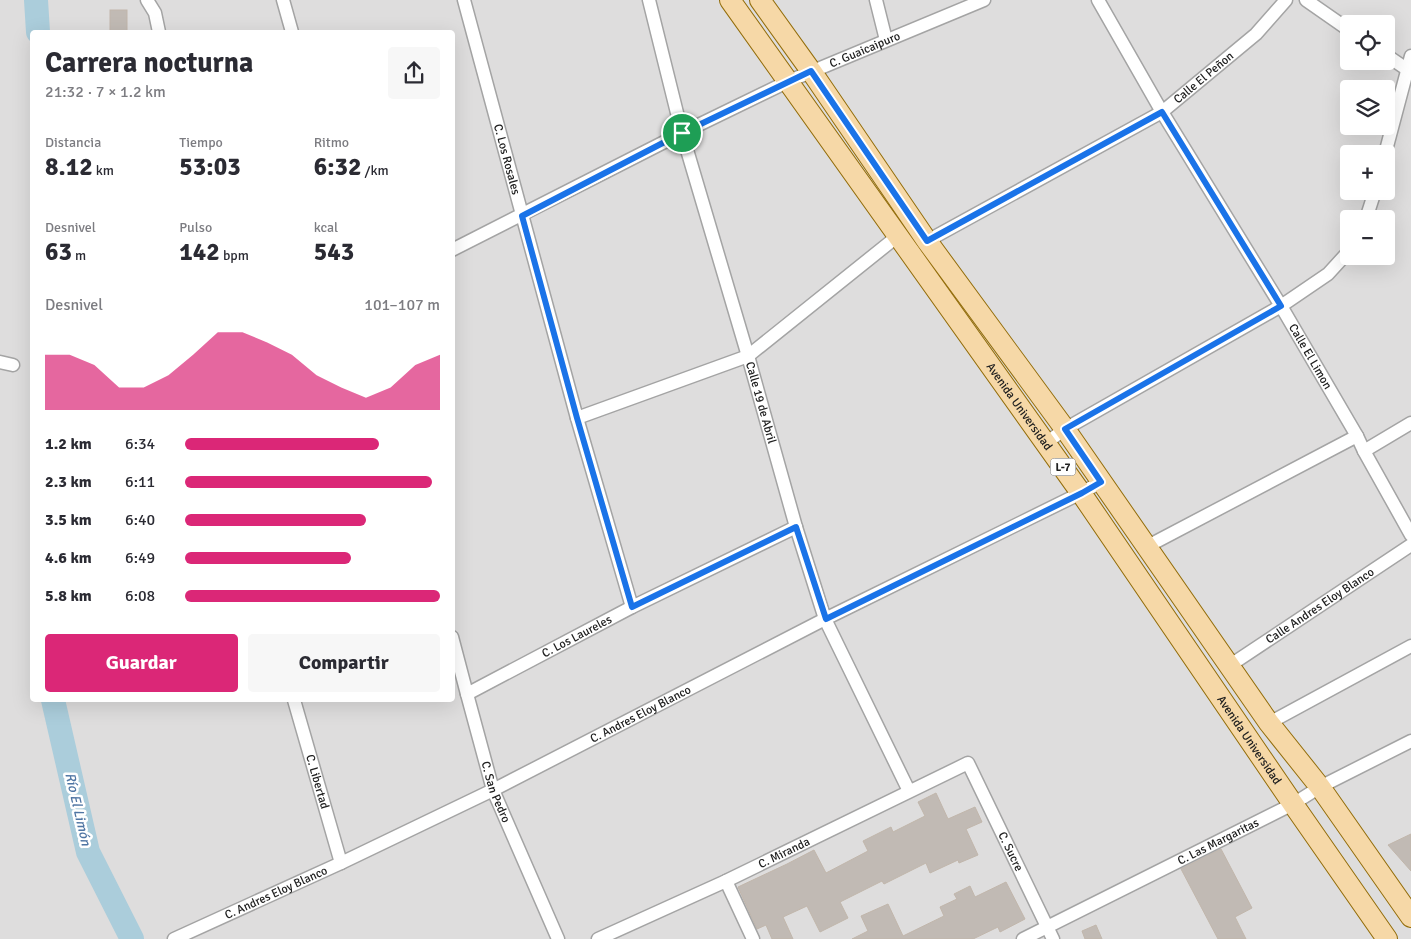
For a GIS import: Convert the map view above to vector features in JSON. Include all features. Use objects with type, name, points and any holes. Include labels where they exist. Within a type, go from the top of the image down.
[{"type":"main road","name":"Avenida Universidad","points":[[730,0],[1082,493],[1385,938]]},
{"type":"main road","name":"Avenida Universidad","points":[[760,0],[927,241],[1065,429],[1269,723],[1320,788],[1411,917]]},
{"type":"street","points":[[147,0],[155,13],[159,30]]},
{"type":"street","points":[[283,0],[291,30]]},
{"type":"street","name":"C. Los Rosales","points":[[464,0],[577,418],[632,607]]},
{"type":"street","name":"Calle 19 de Abril","points":[[649,0],[682,133],[796,527],[826,619],[909,791]]},
{"type":"street","points":[[876,0],[886,40]]},
{"type":"street","name":"C. Guaicaipuro","points":[[455,249],[789,81],[984,0]]},
{"type":"street","name":"Calle El Limon","points":[[1098,0],[1162,112],[1281,306],[1357,436],[1411,535]]},
{"type":"street","name":"Calle El Peñon","points":[[927,241],[1162,112],[1256,34],[1286,0]]},
{"type":"street","points":[[1306,0],[1340,24]]},
{"type":"street","points":[[1388,145],[1409,71],[1411,56]]},
{"type":"street","points":[[1395,62],[1409,71]]},
{"type":"street","points":[[577,418],[748,356],[899,235]]},
{"type":"street","points":[[1046,443],[1065,429],[1281,306],[1328,274],[1340,261]]},
{"type":"street","points":[[1364,451],[1411,423]]},
{"type":"street","points":[[1146,547],[1357,436]]},
{"type":"street","name":"C. Andres Eloy Blanco","points":[[180,936],[341,863],[493,790],[826,619],[1101,482]]},
{"type":"street","name":"C. Los Laureles","points":[[467,694],[632,607],[796,527]]},
{"type":"street","name":"Calle Andres Eloy Blanco","points":[[1229,666],[1411,544]]},
{"type":"street","points":[[1269,723],[1411,646]]},
{"type":"street","name":"C. San Pedro","points":[[455,648],[493,790],[558,939]]},
{"type":"street","name":"C. Libertad","points":[[295,702],[341,863]]},
{"type":"street","name":"C. Las Margaritas","points":[[1023,939],[1293,804],[1411,741]]},
{"type":"street","name":"C. Miranda","points":[[598,939],[726,881],[968,763]]},
{"type":"street","name":"C. Sucre","points":[[968,763],[1053,939]]},
{"type":"street","points":[[726,881],[753,939]]},
{"type":"shaded area","points":[[0,0],[1411,0],[1411,939],[0,939]]},
{"type":"building","points":[[110,10],[127,10],[127,30],[110,30]]},
{"type":"building","points":[[936,793],[948,819],[975,807],[982,822],[966,829],[978,855],[959,863],[958,860],[930,873],[926,863],[884,884],[882,881],[840,902],[848,918],[820,932],[807,906],[783,917],[793,939],[772,939],[766,925],[757,929],[738,887],[814,850],[826,873],[868,851],[863,841],[891,827],[893,832],[925,816],[918,802]]},
{"type":"building","points":[[1411,834],[1411,871],[1388,845]]},
{"type":"building","points":[[1221,849],[1252,908],[1235,917],[1246,939],[1218,939],[1181,869]]},
{"type":"building","points":[[1006,882],[1025,919],[1000,932],[998,927],[973,939],[852,939],[868,931],[861,916],[888,904],[903,936],[944,916],[940,907],[957,899],[954,894],[970,886],[975,897]]},
{"type":"building","points":[[1096,925],[1102,939],[1085,939],[1082,931]]},
{"type":"waterway","name":"Río El Limón","points":[[36,0],[38,30]]},
{"type":"waterway","name":"Río El Limón","points":[[53,702],[88,852],[132,939]]},
{"type":"route","points":[[811,71],[927,241],[1162,112],[1281,306],[1065,429],[1101,482],[826,619],[796,527],[632,607],[577,418],[522,216],[682,133],[811,71]]}]
